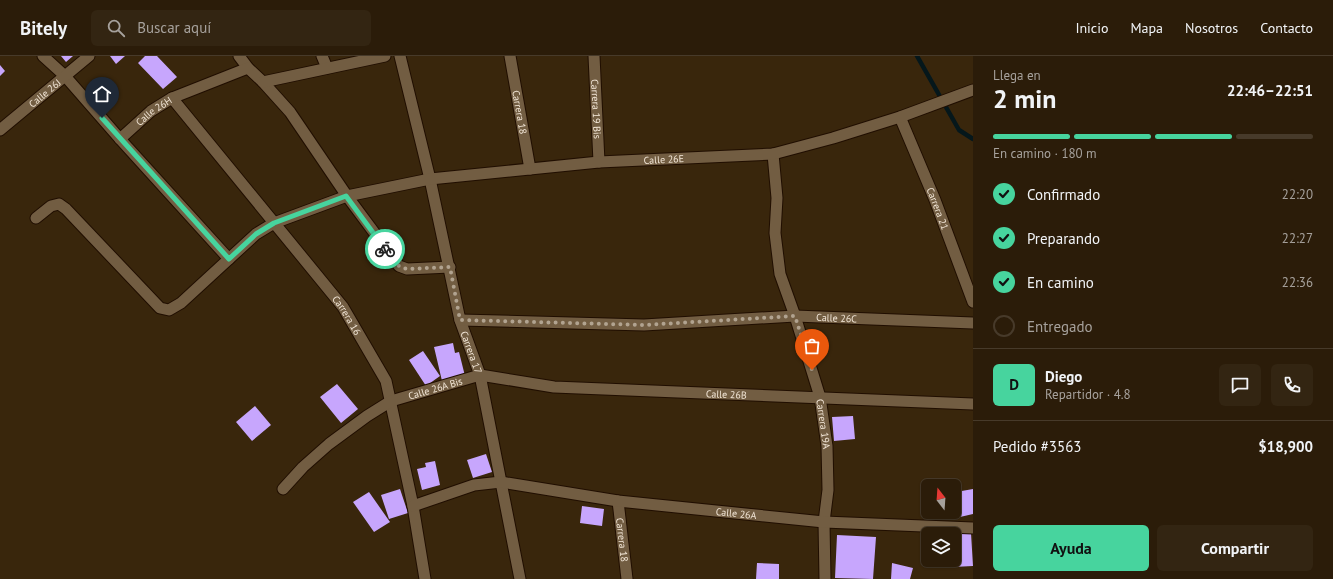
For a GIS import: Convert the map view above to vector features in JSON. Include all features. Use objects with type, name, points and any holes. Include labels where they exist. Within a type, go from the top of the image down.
[{"type":"street","points":[[43,56],[65,76],[229,259]]},
{"type":"street","name":"Calle 26J","points":[[0,130],[89,56]]},
{"type":"street","points":[[239,56],[248,68],[264,82],[290,112],[346,196],[399,266],[407,269],[450,267]]},
{"type":"street","points":[[322,56],[327,68]]},
{"type":"street","points":[[264,82],[384,56]]},
{"type":"street","name":"Carrera 17","points":[[400,56],[430,179],[450,267],[460,320],[480,375],[520,579]]},
{"type":"street","name":"Carrera 18","points":[[510,56],[530,169]]},
{"type":"street","name":"Carrera 19 Bis","points":[[594,56],[599,162]]},
{"type":"street","name":"Calle 26H","points":[[120,139],[152,111],[172,98],[248,68]]},
{"type":"street","name":"Calle 26E","points":[[36,218],[51,206],[59,204],[66,209],[160,308],[169,310],[181,303],[256,234],[274,223],[346,196],[430,179],[599,162],[773,154],[833,138],[968,92]]},
{"type":"street","name":"Carrera 16","points":[[172,98],[343,307],[386,381],[413,506],[425,579]]},
{"type":"street","name":"Carrera 21","points":[[900,116],[935,200],[973,302]]},
{"type":"street","name":"Carrera 19A","points":[[773,154],[777,198],[775,233],[780,274],[795,316],[820,397],[827,446],[828,490],[824,522],[825,579]]},
{"type":"street","name":"Calle 26C","points":[[460,320],[644,325],[795,316],[973,322]]},
{"type":"street","name":"Calle 26A Bis","points":[[283,489],[303,467],[330,444],[367,416],[390,401],[480,375]]},
{"type":"street","name":"Calle 26B","points":[[480,375],[554,387],[973,404]]},
{"type":"street","name":"Calle 26A","points":[[413,506],[474,484],[501,482],[618,501],[824,522],[973,528]]},
{"type":"street","name":"Carrera 18","points":[[618,501],[627,579]]},
{"type":"building","points":[[61,56],[73,56],[66,62]]},
{"type":"building","points":[[110,56],[125,56],[116,64]]},
{"type":"building","points":[[145,56],[157,56],[177,77],[163,89],[138,63]]},
{"type":"building","points":[[0,65],[5,71],[0,76]]},
{"type":"building","points":[[453,343],[455,353],[459,352],[465,376],[442,381],[434,347]]},
{"type":"building","points":[[423,351],[440,376],[426,386],[409,360]]},
{"type":"building","points":[[337,384],[358,409],[341,423],[320,397]]},
{"type":"building","points":[[255,406],[271,425],[252,441],[236,422]]},
{"type":"building","points":[[853,416],[855,439],[834,441],[832,417]]},
{"type":"building","points":[[486,454],[492,472],[473,478],[467,460]]},
{"type":"building","points":[[435,461],[440,485],[422,490],[417,469],[426,467],[425,463]]},
{"type":"building","points":[[400,489],[408,513],[389,519],[381,495]]},
{"type":"building","points":[[973,489],[973,514],[961,517],[961,491]]},
{"type":"building","points":[[369,492],[390,522],[374,532],[353,502]]},
{"type":"building","points":[[582,506],[604,509],[602,526],[580,523]]},
{"type":"building","points":[[971,533],[973,566],[961,567],[961,534]]},
{"type":"building","points":[[837,535],[876,537],[873,579],[835,578]]},
{"type":"building","points":[[757,563],[779,564],[779,579],[756,579]]},
{"type":"building","points":[[892,563],[913,568],[910,579],[891,579]]},
{"type":"waterway","points":[[917,56],[959,130],[973,139]]},
{"type":"way so far","points":[[385,249],[399,266],[407,269],[450,267],[460,320],[644,325],[795,316],[812,370]]},
{"type":"route","points":[[102,118],[229,259],[256,234],[274,223],[346,196],[385,249]]}]
